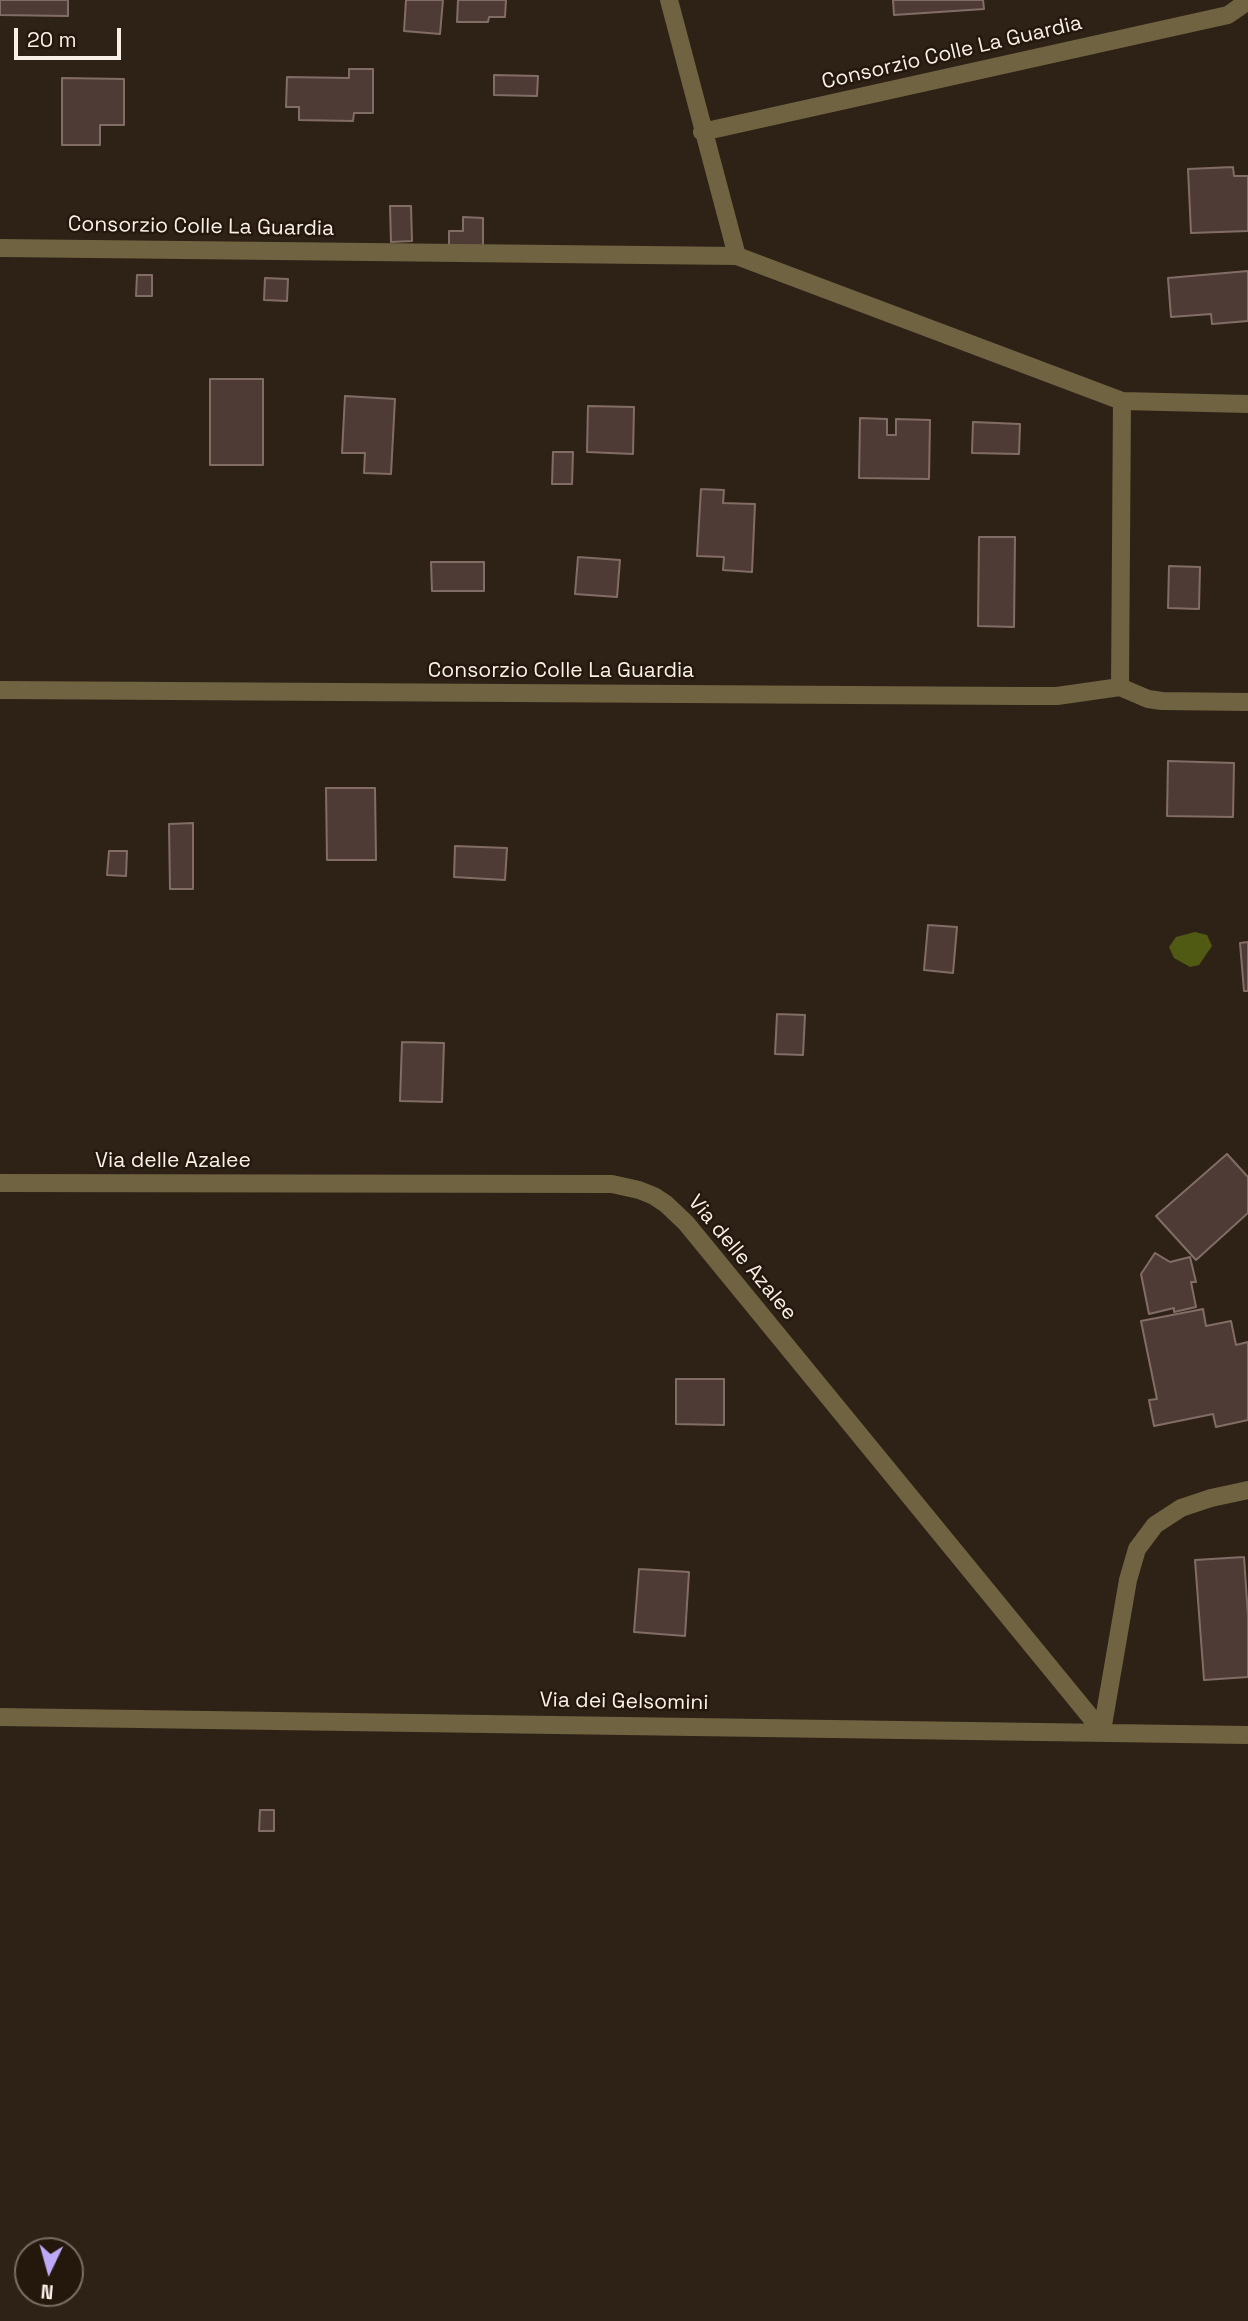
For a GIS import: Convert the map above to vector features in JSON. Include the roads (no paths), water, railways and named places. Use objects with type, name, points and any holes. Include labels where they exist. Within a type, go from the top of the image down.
[{"type":"street","points":[[669,0],[737,256]]},
{"type":"street","name":"Consorzio Colle La Guardia","points":[[702,132],[1228,15],[1248,1]]},
{"type":"street","name":"Consorzio Colle La Guardia","points":[[0,248],[737,256],[1122,401],[1248,404]]},
{"type":"street","points":[[1121,687],[1122,401]]},
{"type":"street","name":"Consorzio Colle La Guardia","points":[[0,690],[1057,696],[1121,687],[1148,699],[1162,701],[1248,702]]},
{"type":"street","name":"Via delle Azalee","points":[[0,1183],[612,1184],[654,1196],[687,1223],[1101,1731]]},
{"type":"street","points":[[1101,1731],[1128,1580],[1137,1549],[1155,1525],[1181,1508],[1210,1498],[1248,1490]]},
{"type":"street","name":"Via dei Gelsomini","points":[[0,1717],[1248,1735]]}]
